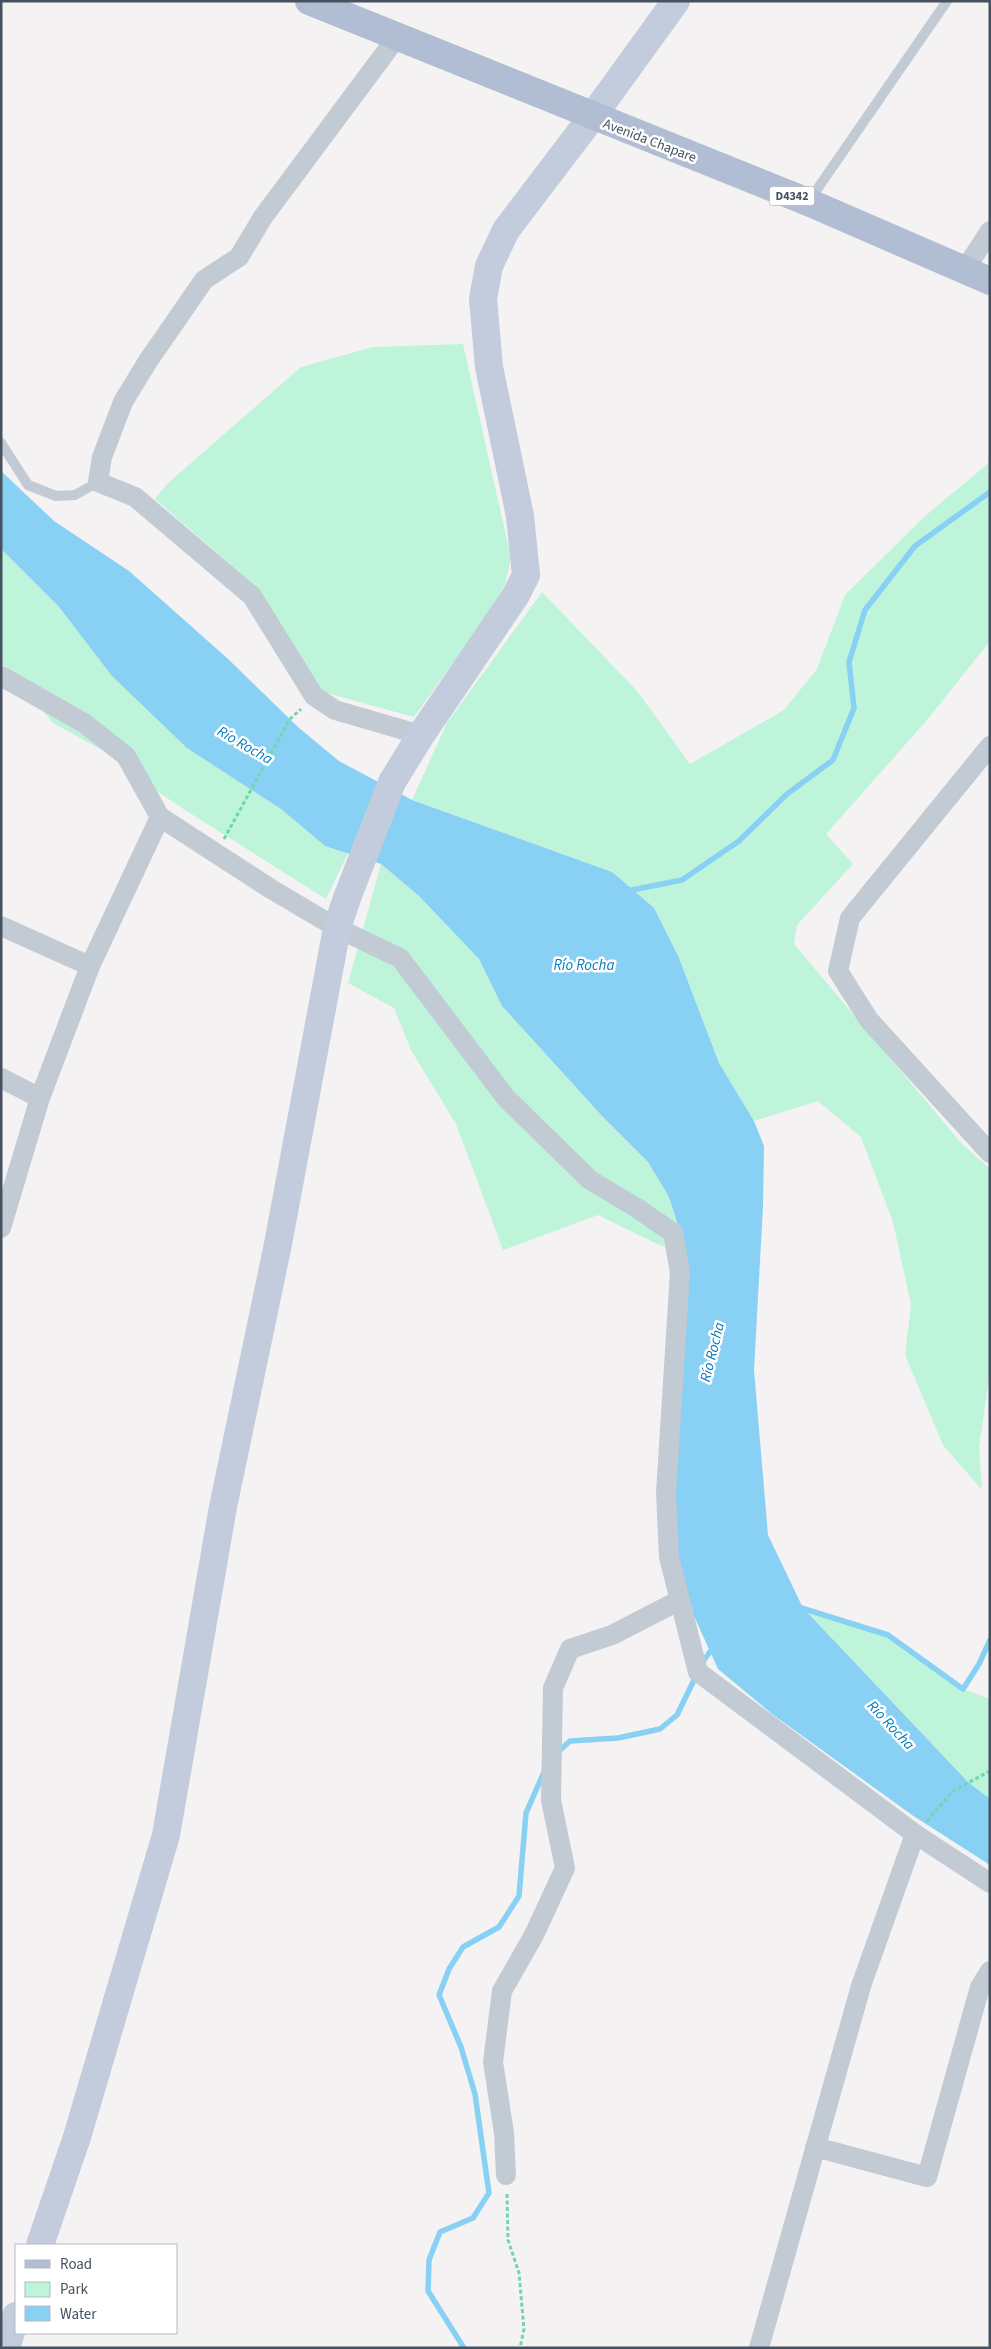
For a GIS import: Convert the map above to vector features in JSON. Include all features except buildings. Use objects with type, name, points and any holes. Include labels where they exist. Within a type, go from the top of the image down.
[{"type":"main road","name":"Avenida Chapare","points":[[309,1],[592,117],[808,202],[990,281]]},
{"type":"main road","points":[[40,2244],[96,2072],[166,1835],[223,1506],[278,1244],[337,928],[392,782],[421,735],[516,595],[526,575],[520,516],[489,367],[483,299],[489,266],[506,230],[592,117],[676,1]]},
{"type":"main road","points":[[6,2348],[15,2319]]},
{"type":"street","points":[[397,37],[263,217],[239,257],[204,280],[148,361],[123,402],[102,457],[98,482],[135,497],[252,596],[314,696],[335,710],[421,735]]},
{"type":"street","points":[[964,270],[990,230]]},
{"type":"street","points":[[1,676],[84,723],[126,756],[160,817],[215,854],[337,928],[400,958],[506,1098],[590,1180],[673,1233],[680,1272],[666,1494],[669,1556],[698,1672],[915,1834],[990,1883]]},
{"type":"street","points":[[990,746],[850,918],[838,971],[869,1020],[990,1153]]},
{"type":"street","points":[[1,1228],[40,1098],[90,966],[160,817]]},
{"type":"street","points":[[1,926],[90,966]]},
{"type":"street","points":[[1,1078],[40,1098]]},
{"type":"street","points":[[506,2176],[504,2133],[493,2062],[502,1991],[534,1936],[565,1868],[551,1800],[552,1688],[570,1649],[612,1635],[680,1600]]},
{"type":"street","points":[[759,2348],[860,1986],[915,1834]]},
{"type":"street","points":[[816,2147],[927,2177],[980,1987],[990,1972]]},
{"type":"lane","points":[[808,202],[947,1]]},
{"type":"lane","points":[[1,443],[28,485],[56,496],[75,494],[98,482]]},
{"type":"path","points":[[215,854],[290,719]]},
{"type":"path","points":[[915,1834],[952,1791],[990,1771]]},
{"type":"path","points":[[506,2176],[508,2240],[519,2272],[524,2329],[520,2348]]},
{"type":"green space","points":[[463,344],[511,558],[505,585],[481,624],[414,717],[323,692],[257,587],[155,499],[167,484],[301,367],[373,347]]},
{"type":"green space","points":[[990,462],[990,641],[927,720],[826,834],[853,864],[797,925],[794,944],[963,1145],[990,1169],[990,1371],[979,1447],[982,1490],[943,1445],[905,1355],[911,1305],[893,1222],[861,1137],[818,1101],[754,1121],[719,1063],[679,958],[612,872],[412,800],[447,723],[542,592],[637,691],[690,764],[784,710],[817,669],[845,595],[924,517]]},
{"type":"green space","points":[[1,549],[60,608],[281,809],[325,846],[348,853],[326,899],[182,808],[102,750],[53,723],[1,662]]},
{"type":"green space","points":[[381,864],[419,896],[479,959],[502,1006],[603,1117],[648,1162],[669,1197],[687,1254],[657,1244],[598,1215],[503,1250],[456,1124],[411,1050],[394,1008],[348,983]]},
{"type":"green space","points":[[803,1608],[888,1635],[963,1689],[990,1699],[990,1799],[968,1782]]},
{"type":"water","name":"Río Rocha","points":[[1,471],[54,521],[129,571],[227,658],[299,728],[339,761],[412,800],[612,872],[654,908],[679,958],[719,1063],[754,1121],[764,1146],[763,1206],[754,1370],[768,1535],[803,1608],[968,1782],[990,1799],[990,1865],[912,1815],[772,1714],[718,1669],[694,1616],[673,1538],[687,1254],[669,1197],[648,1162],[603,1117],[502,1006],[479,959],[419,896],[381,864],[325,846],[281,809],[187,748],[112,676],[60,608],[1,549]]},
{"type":"waterway","points":[[627,891],[682,880],[739,841],[787,794],[833,760],[854,708],[849,662],[865,610],[915,546],[990,492]]},
{"type":"waterway","points":[[795,1606],[888,1635],[963,1689],[979,1664],[990,1640]]},
{"type":"waterway","points":[[702,1663],[714,1646]]},
{"type":"waterway","points":[[560,1750],[570,1741],[618,1738],[660,1729],[677,1715],[696,1676]]},
{"type":"waterway","points":[[464,2348],[428,2291],[429,2260],[440,2232],[473,2218],[489,2193],[475,2094],[461,2047],[439,1995],[449,1969],[463,1947],[499,1927],[519,1896],[526,1813],[544,1772]]}]
